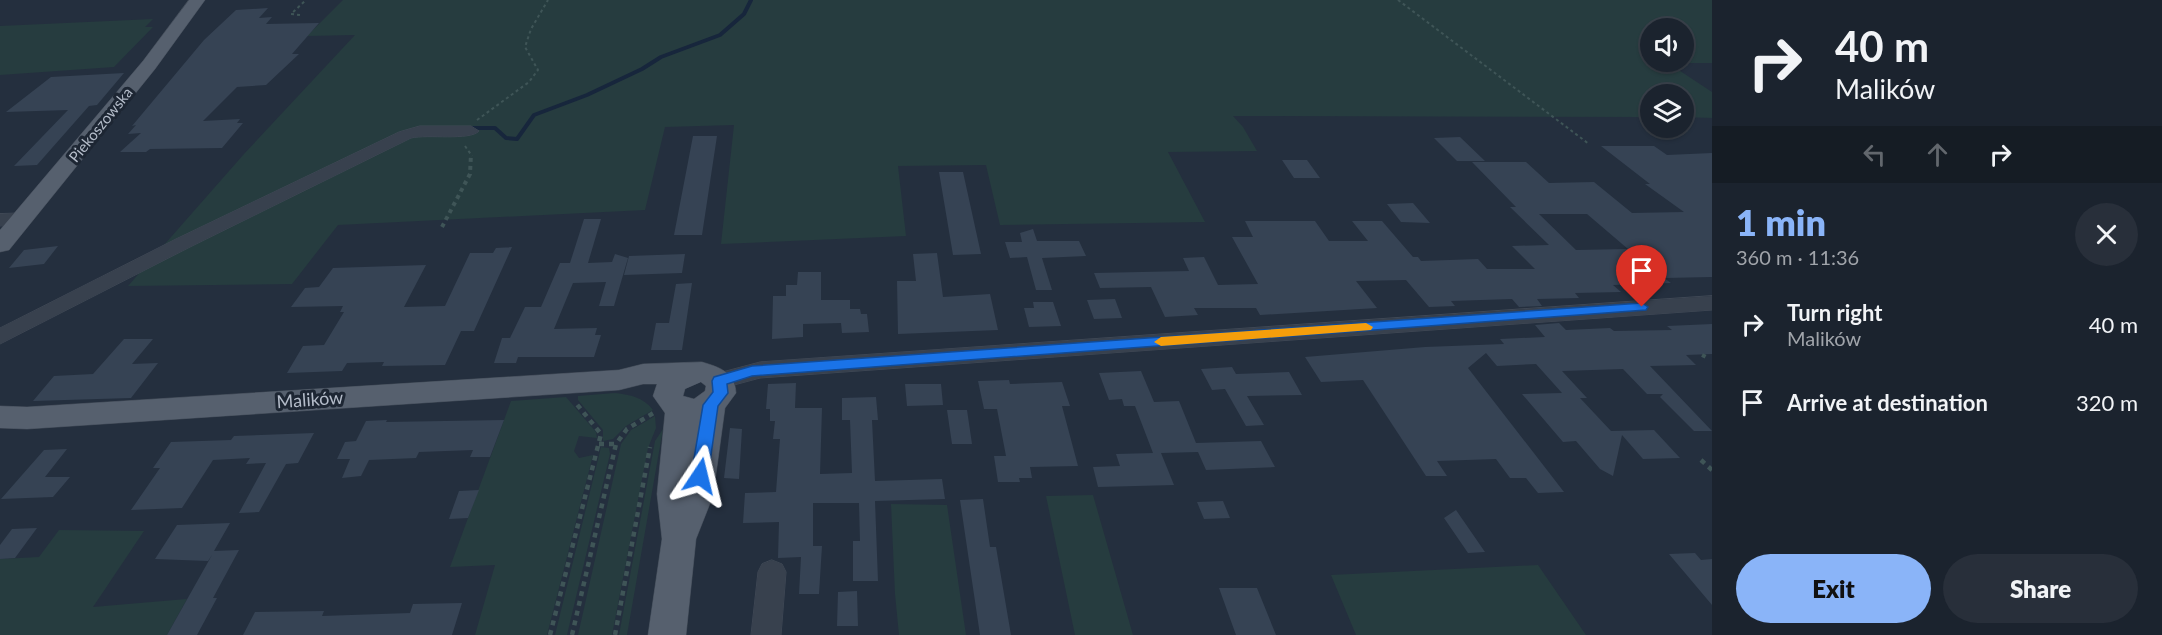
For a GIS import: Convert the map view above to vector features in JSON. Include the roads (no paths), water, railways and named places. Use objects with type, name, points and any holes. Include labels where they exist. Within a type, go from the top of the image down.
[{"type":"main road","name":"Piekoszowska","points":[[0,245],[142,74],[197,0]]},
{"type":"main road","name":"Malików","points":[[0,417],[38,417],[619,380],[680,399]]},
{"type":"main road","points":[[667,635],[679,539],[696,496],[680,399]]},
{"type":"street","points":[[0,337],[183,243],[405,135],[420,131],[473,128]]},
{"type":"street","points":[[0,220],[23,219]]},
{"type":"street","name":"Malików","points":[[680,399],[760,370],[1712,303]]},
{"type":"street","points":[[766,635],[772,572]]},
{"type":"waterway","points":[[467,128],[495,128],[506,138],[517,139],[534,115],[587,95],[642,69],[661,57],[720,35],[744,14],[751,0]]}]
